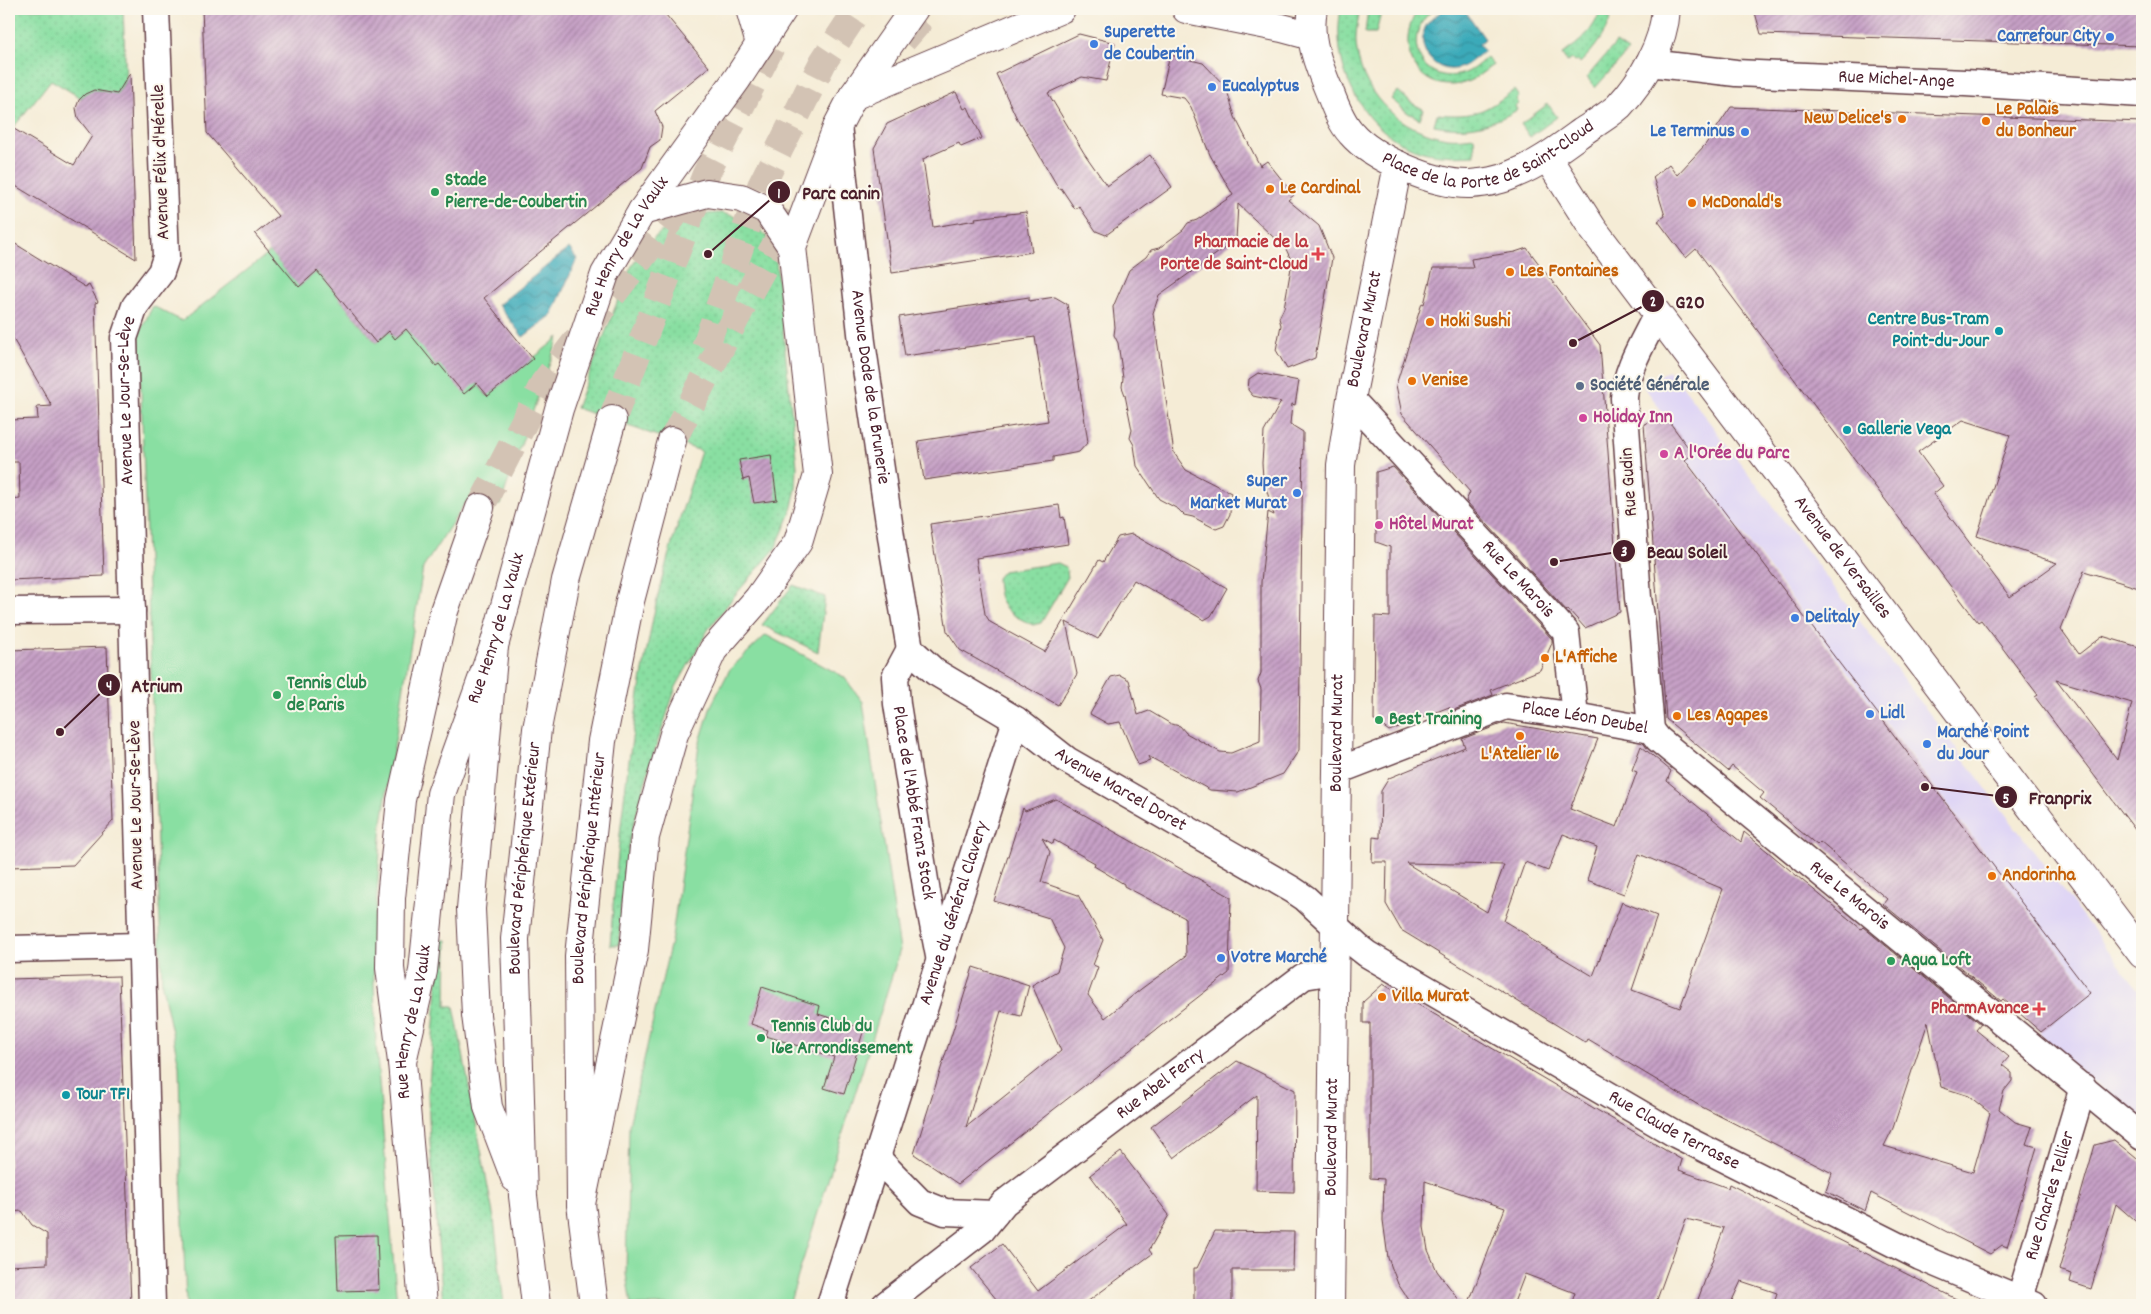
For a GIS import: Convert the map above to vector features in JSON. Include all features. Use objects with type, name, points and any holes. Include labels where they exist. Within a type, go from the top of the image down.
[{"type":"main road","points":[[750,9],[760,44]]},
{"type":"main road","name":"Rue Henry de La Vaulx","points":[[423,1305],[402,1062],[423,971],[440,794],[494,646],[559,409],[605,274],[642,211],[738,79],[782,9]]},
{"type":"main road","points":[[581,1204],[634,950],[645,836],[674,734],[713,650],[758,599],[798,542],[818,474],[792,247],[838,125],[853,96],[914,9]]},
{"type":"main road","points":[[853,96],[1061,9]]},
{"type":"main road","points":[[1186,9],[1282,28],[1312,36]]},
{"type":"main road","name":"Place de la Porte de Saint-Cloud","points":[[1314,9],[1312,36],[1318,66],[1336,107],[1350,132],[1370,151],[1398,165],[1445,181],[1470,184],[1514,174],[1547,157],[1618,107],[1637,83],[1649,63],[1663,28],[1666,9]]},
{"type":"main road","name":"Avenue de Versailles","points":[[1547,157],[1593,229],[2142,954]]},
{"type":"main road","name":"Boulevard Murat","points":[[1330,1305],[1341,465],[1351,399],[1398,165]]},
{"type":"main road","points":[[642,211],[707,194],[741,198],[767,210],[792,247]]},
{"type":"main road","name":"Boulevard Périphérique Extérieur","points":[[536,1305],[523,1196],[515,939],[536,739],[566,580],[612,420]]},
{"type":"main road","name":"Boulevard Périphérique Intérieur","points":[[594,1305],[581,1204],[579,956],[602,741],[630,601],[672,441]]},
{"type":"main road","points":[[402,1062],[390,968],[391,898],[401,800],[444,611],[480,508]]},
{"type":"main road","points":[[494,646],[471,909],[476,1015],[488,1107],[523,1196]]},
{"type":"street","name":"Avenue Félix d'Hérelle","points":[[135,306],[161,272],[166,256],[156,9]]},
{"type":"street","name":"Rue Michel-Ange","points":[[1649,63],[1736,73],[1965,83],[2142,94]]},
{"type":"street","name":"Avenue Dode de la Brunerie","points":[[838,125],[862,342],[910,649]]},
{"type":"street","name":"Avenue Le Jour-Se-Lève","points":[[135,306],[124,338],[142,986],[161,1298]]},
{"type":"street","name":"Rue Gudin","points":[[1638,598],[1624,398],[1625,382],[1630,367],[1657,314]]},
{"type":"street","name":"Rue Le Marois","points":[[1351,399],[1566,632],[1575,716]]},
{"type":"street","name":"Place Léon Deubel","points":[[1337,770],[1506,706],[1651,730],[1641,612],[1638,598]]},
{"type":"street","points":[[9,611],[132,610]]},
{"type":"street","name":"Avenue Marcel Doret","points":[[910,649],[935,672],[1016,720],[1067,760],[1293,890],[1334,924]]},
{"type":"street","name":"Place de l'Abbé Franz Stock","points":[[910,649],[895,678],[897,704],[926,893],[940,959]]},
{"type":"street","name":"Avenue du Général Clavery","points":[[830,1305],[1016,720]]},
{"type":"street","name":"Rue Le Marois","points":[[1651,730],[1681,758],[2142,1137]]},
{"type":"street","name":"Rue Claude Terrasse","points":[[1334,924],[1367,954],[1677,1135],[1920,1257],[2024,1303]]},
{"type":"street","points":[[9,948],[141,946]]},
{"type":"street","name":"Rue Abel Ferry","points":[[885,1305],[982,1230],[1004,1203],[1304,976],[1333,971]]},
{"type":"street","name":"Rue Charles Tellier","points":[[2024,1303],[2083,1088]]},
{"type":"street","points":[[877,1158],[920,1202],[945,1212],[995,1214]]},
{"type":"shaded area","name":"Marché Point du Jour","points":[[1668,371],[1673,374],[2142,995],[2142,1122],[2052,1047],[2039,1033],[2090,992],[1686,459],[1665,416],[1643,385]]},
{"type":"green space","points":[[9,9],[123,9],[126,80],[115,97],[98,90],[85,94],[81,98],[51,80],[9,133]]},
{"type":"green space","points":[[1341,9],[1360,9],[1356,40],[1361,68],[1377,97],[1388,110],[1415,128],[1430,134],[1447,138],[1474,137],[1475,155],[1460,156],[1422,152],[1395,139],[1378,126],[1364,110],[1353,92],[1345,72],[1340,51]]},
{"type":"green space","points":[[1368,9],[1382,9],[1376,33],[1365,33]]},
{"type":"green space","points":[[1419,9],[1434,9],[1423,21],[1417,33],[1416,46],[1420,58],[1427,67],[1437,73],[1450,76],[1468,72],[1487,57],[1493,65],[1473,79],[1460,84],[1444,85],[1431,81],[1420,73],[1413,62],[1409,50],[1408,36],[1411,22]]},
{"type":"green space","points":[[1601,9],[1614,9],[1601,38],[1580,63],[1578,60],[1574,62],[1571,59],[1567,62],[1562,54],[1586,35]]},
{"type":"green space","points":[[1616,43],[1628,51],[1595,88],[1587,77]]},
{"type":"green space","points":[[1514,90],[1519,97],[1516,100],[1519,103],[1515,106],[1517,110],[1497,120],[1467,127],[1434,125],[1437,114],[1470,114],[1487,108]]},
{"type":"green space","points":[[1398,91],[1410,102],[1423,109],[1420,119],[1408,113],[1391,99]]},
{"type":"green space","points":[[1548,104],[1557,117],[1530,137],[1521,124]]},
{"type":"green space","points":[[721,213],[753,225],[766,236],[775,251],[797,467],[796,489],[790,515],[775,549],[735,595],[708,630],[676,687],[650,765],[630,838],[621,906],[619,945],[610,945],[626,781],[645,658],[663,576],[701,451],[576,408],[630,269],[639,256],[657,235],[678,222],[705,214]]},
{"type":"green space","name":"Tennis Club de Paris","points":[[270,252],[299,286],[317,271],[376,343],[389,331],[395,339],[409,327],[436,366],[439,364],[477,383],[487,396],[559,337],[500,505],[465,503],[423,568],[382,822],[373,953],[376,1044],[397,1305],[186,1305],[179,1065],[162,986],[139,333],[153,306],[182,321]]},
{"type":"green space","points":[[1058,563],[1066,567],[1068,577],[1041,623],[1033,625],[1006,609],[1000,597],[997,578],[1003,571]]},
{"type":"green space","points":[[793,585],[825,597],[818,652],[762,625]]},
{"type":"green space","name":"Tennis Club du 16e Arrondissement","points":[[766,635],[844,677],[863,702],[900,950],[789,1305],[631,1305],[626,1274],[629,1125],[672,937],[699,745],[711,706],[730,669]]},
{"type":"green space","points":[[441,940],[447,940],[446,1006],[454,1006],[494,1219],[504,1305],[443,1305],[428,1094]]},
{"type":"water","points":[[1445,9],[1452,9],[1455,12],[1464,9],[1485,39],[1479,44],[1484,51],[1462,67],[1454,69],[1440,67],[1434,63],[1429,58],[1423,45],[1424,31],[1427,24]]},
{"type":"water","points":[[569,248],[577,259],[552,315],[523,337],[498,305]]},
{"type":"building","name":"Stade Pierre-de-Coubertin","points":[[202,9],[661,9],[709,67],[655,111],[662,127],[660,140],[650,147],[642,168],[484,298],[533,359],[488,396],[477,383],[464,394],[439,364],[436,366],[406,329],[395,339],[389,331],[376,343],[317,271],[299,287],[255,234],[278,216],[207,133]]},
{"type":"building","points":[[1754,9],[2142,9],[2142,46],[1761,34]]},
{"type":"building","points":[[1079,34],[1115,43],[1106,81],[1082,77],[1048,93],[1084,153],[1107,186],[1150,155],[1172,187],[1106,235],[1096,231],[1079,206],[1075,209],[1061,188],[1059,189],[1022,125],[1020,125],[996,74]]},
{"type":"building","points":[[1170,55],[1203,63],[1226,87],[1235,117],[1260,166],[1267,161],[1294,195],[1288,200],[1319,226],[1332,258],[1315,358],[1287,369],[1276,350],[1281,325],[1279,318],[1284,308],[1292,262],[1286,249],[1238,204],[1236,240],[1159,295],[1153,313],[1174,453],[1186,470],[1231,493],[1230,514],[1224,526],[1216,529],[1193,517],[1184,515],[1178,509],[1159,499],[1137,466],[1134,445],[1130,438],[1132,430],[1122,387],[1123,378],[1118,343],[1114,335],[1113,307],[1129,270],[1146,257],[1151,250],[1159,248],[1183,230],[1188,223],[1197,220],[1233,195],[1210,155],[1191,107],[1184,98],[1161,94]]},
{"type":"building","points":[[130,73],[136,259],[9,182],[9,126],[74,165],[92,136],[78,118],[76,108],[79,100],[85,94],[94,90],[117,94]]},
{"type":"building","points":[[956,92],[964,109],[968,107],[982,138],[961,147],[959,143],[923,159],[933,227],[976,220],[975,218],[1026,212],[1032,252],[892,273],[874,148],[887,124]]},
{"type":"building","points":[[1731,107],[2142,122],[2142,589],[2084,571],[2061,629],[2079,654],[2102,636],[2142,648],[2142,839],[2035,697],[2038,695],[1995,638],[1981,620],[1978,622],[1970,612],[1696,249],[1686,258],[1658,221],[1665,216],[1653,177],[1669,164],[1677,175],[1705,145]],"holes":[[[1963,420],[2010,435],[1977,536],[2057,563],[2010,597],[1933,494],[1943,486],[1918,452]],[[2056,680],[2132,703],[2117,760]]]},
{"type":"building","points":[[9,240],[85,287],[89,285],[98,302],[95,303],[104,576],[9,580],[9,500],[20,499],[19,462],[9,462],[9,420],[38,419],[37,407],[52,406],[9,332]]},
{"type":"building","points":[[1527,248],[1600,345],[1620,612],[1585,628],[1568,609],[1567,611],[1466,501],[1470,492],[1402,414],[1396,385],[1422,303],[1424,304],[1433,268],[1473,268],[1471,259],[1515,252]]},
{"type":"building","points":[[1029,297],[1029,301],[1055,297],[1067,304],[1088,442],[1079,452],[1053,457],[1053,461],[924,480],[918,441],[1048,421],[1035,337],[905,356],[899,317]]},
{"type":"building","points":[[1258,373],[1299,381],[1295,405],[1292,404],[1290,424],[1303,432],[1299,750],[1283,774],[1238,792],[1210,790],[1148,756],[1150,761],[1138,765],[1120,722],[1108,724],[1090,714],[1111,677],[1120,675],[1129,680],[1138,715],[1149,711],[1171,724],[1180,726],[1186,733],[1220,752],[1231,753],[1260,741],[1261,689],[1258,681],[1261,673],[1261,582],[1268,512],[1274,515],[1263,478],[1262,463],[1264,432],[1281,402],[1253,396],[1248,390],[1249,379]]},
{"type":"building","points":[[1665,416],[1693,454],[1685,460],[2090,993],[2041,1032],[2003,999],[2001,1001],[1883,904],[1887,899],[1820,842],[1817,845],[1760,798],[1764,793],[1732,766],[1728,771],[1666,719],[1644,424]]},
{"type":"building","points":[[771,455],[777,500],[754,503],[749,478],[743,480],[739,460]]},
{"type":"building","points":[[1393,467],[1552,639],[1552,643],[1540,670],[1491,690],[1493,695],[1451,711],[1449,707],[1389,731],[1374,720],[1375,616],[1390,617],[1390,547],[1376,542],[1376,472]]},
{"type":"building","points":[[1059,505],[1061,518],[1064,517],[1068,544],[976,558],[985,614],[990,622],[1045,652],[1099,560],[1103,562],[1118,537],[1132,534],[1227,588],[1211,616],[1204,620],[1134,580],[1098,639],[1066,622],[1077,674],[1058,705],[960,650],[947,631],[930,524]]},
{"type":"building","points":[[107,647],[113,821],[73,865],[9,867],[9,650]]},
{"type":"building","points":[[1504,723],[1598,739],[1570,809],[1617,827],[1637,772],[1632,770],[1641,746],[1671,771],[1667,781],[1741,842],[1744,832],[1861,929],[1863,927],[1981,1024],[1976,1030],[2009,1057],[2002,1065],[2012,1073],[2012,1081],[2004,1091],[1999,1109],[2015,1122],[2032,1127],[2026,1144],[2037,1147],[2007,1247],[2002,1245],[1990,1254],[1871,1193],[1865,1211],[1826,1191],[1832,1173],[1700,1106],[1588,1039],[1586,1043],[1401,930],[1386,904],[1387,862],[1372,862],[1373,837],[1380,838],[1381,791],[1389,778],[1465,747],[1462,739]],"holes":[[[1563,834],[1597,847],[1587,880],[1624,894],[1639,854],[1723,889],[1680,1008],[1632,990],[1657,916],[1622,902],[1593,976],[1504,921],[1525,862],[1548,871]],[[1406,863],[1504,865],[1487,912]],[[1928,1022],[1941,1087],[1969,1096],[1990,1113],[1973,1172],[1884,1146],[1893,1128]]]},
{"type":"building","points":[[1056,799],[1231,897],[1229,973],[958,1184],[914,1154],[973,967],[1029,985],[1021,1016],[1001,1011],[966,1127],[1061,1051],[1032,985],[1057,971],[1064,948],[1049,918],[994,901],[1023,808],[1025,811]],"holes":[[[1042,838],[1053,844],[1054,840],[1095,863],[1094,866],[1124,884],[1124,886],[1185,918],[1186,956],[1105,1018],[1088,995],[1098,967],[1093,965],[1103,940],[1078,895],[1041,882],[1050,852]]]},
{"type":"building","name":"Tour TF1","points":[[119,976],[131,1305],[9,1305],[9,1266],[47,1264],[47,1234],[32,1225],[22,1211],[9,1212],[9,979]]},
{"type":"building","points":[[1383,984],[1682,1160],[1679,1170],[1728,1188],[1729,1184],[1968,1305],[1773,1305],[1777,1293],[1741,1281],[1730,1305],[1696,1305],[1724,1228],[1686,1219],[1655,1305],[1571,1305],[1575,1293],[1525,1274],[1513,1305],[1468,1305],[1505,1208],[1425,1181],[1424,1227],[1428,1250],[1437,1271],[1463,1305],[1412,1305],[1398,1284],[1388,1258],[1383,1220],[1384,1179],[1370,1178],[1370,1023],[1363,1023],[1363,1002]]},
{"type":"building","points":[[762,987],[820,1006],[818,1014],[864,1029],[844,1094],[824,1088],[834,1057],[766,1036],[768,1030],[751,1024]]},
{"type":"building","points":[[1237,1061],[1295,1090],[1294,1192],[1256,1191],[1257,1095],[1174,1158],[1151,1127]]},
{"type":"building","points":[[2114,1140],[2142,1163],[2142,1227],[2116,1204],[2091,1289],[2070,1282],[2072,1274],[2059,1270],[2095,1145]]},
{"type":"building","points":[[1121,1152],[1169,1215],[1149,1250],[1152,1254],[1083,1305],[1001,1305],[971,1268],[1002,1244],[1038,1291],[1127,1224],[1090,1175]]},
{"type":"building","points":[[1215,1231],[1294,1232],[1293,1270],[1232,1270],[1232,1305],[1194,1305],[1194,1268],[1197,1268]]},
{"type":"building","points":[[377,1235],[379,1290],[338,1291],[336,1236]]},
{"type":"tunnel","points":[[705,348],[761,186],[823,62],[858,9]]},
{"type":"tunnel","points":[[903,40],[930,9]]},
{"type":"tunnel","points":[[612,420],[706,174],[776,37]]},
{"type":"tunnel","points":[[480,508],[544,383],[688,197]]},
{"type":"tunnel","points":[[672,441],[793,213]]},
{"type":"place","name":"Carrefour City","points":[[2110,37]]},
{"type":"place","name":"Superette de Coubertin","points":[[1094,44]]},
{"type":"place","name":"Eucalyptus","points":[[1212,87]]},
{"type":"place","name":"New Delice's","points":[[1902,119]]},
{"type":"place","name":"Le Palais du Bonheur","points":[[1986,121]]},
{"type":"place","name":"Le Terminus","points":[[1745,132]]},
{"type":"place","name":"Le Cardinal","points":[[1270,189]]},
{"type":"place","name":"Stade Pierre-de-Coubertin","points":[[435,192]]},
{"type":"place","name":"McDonald's","points":[[1692,203]]},
{"type":"place","name":"Parc canin","points":[[708,254]]},
{"type":"place","name":"Pharmacie de la Porte de Saint-Cloud","points":[[1318,254]]},
{"type":"place","name":"Les Fontaines","points":[[1510,272]]},
{"type":"place","name":"Hoki Sushi","points":[[1430,322]]},
{"type":"place","name":"Centre Bus-Tram Point-du-Jour","points":[[1999,331]]},
{"type":"place","name":"G20","points":[[1573,343]]},
{"type":"place","name":"Venise","points":[[1412,381]]},
{"type":"place","name":"Société Générale","points":[[1580,386]]},
{"type":"place","name":"Holiday Inn","points":[[1583,418]]},
{"type":"place","name":"Gallerie Vega","points":[[1847,430]]},
{"type":"place","name":"A l'Orée du Parc","points":[[1664,454]]},
{"type":"place","name":"Super Market Murat","points":[[1297,493]]},
{"type":"place","name":"Hôtel Murat","points":[[1379,525]]},
{"type":"place","name":"Beau Soleil","points":[[1554,562]]},
{"type":"place","name":"Delitaly","points":[[1795,618]]},
{"type":"place","name":"L'Affiche","points":[[1545,658]]},
{"type":"place","name":"Tennis Club de Paris","points":[[277,695]]},
{"type":"place","name":"Lidl","points":[[1870,714]]},
{"type":"place","name":"Les Agapes","points":[[1677,716]]},
{"type":"place","name":"Best Training","points":[[1379,720]]},
{"type":"place","name":"Atrium","points":[[60,732]]},
{"type":"place","name":"L'Atelier 16","points":[[1520,736]]},
{"type":"place","name":"Marché Point du Jour","points":[[1927,744]]},
{"type":"place","name":"Franprix","points":[[1925,787]]},
{"type":"place","name":"Andorinha","points":[[1992,876]]},
{"type":"place","name":"Votre Marché","points":[[1221,958]]},
{"type":"place","name":"Aqua Loft","points":[[1891,961]]},
{"type":"place","name":"Villa Murat","points":[[1382,997]]},
{"type":"place","name":"PharmAvance","points":[[2039,1009]]},
{"type":"place","name":"Tennis Club du 16e Arrondissement","points":[[761,1038]]},
{"type":"place","name":"Tour TF1","points":[[66,1095]]}]
